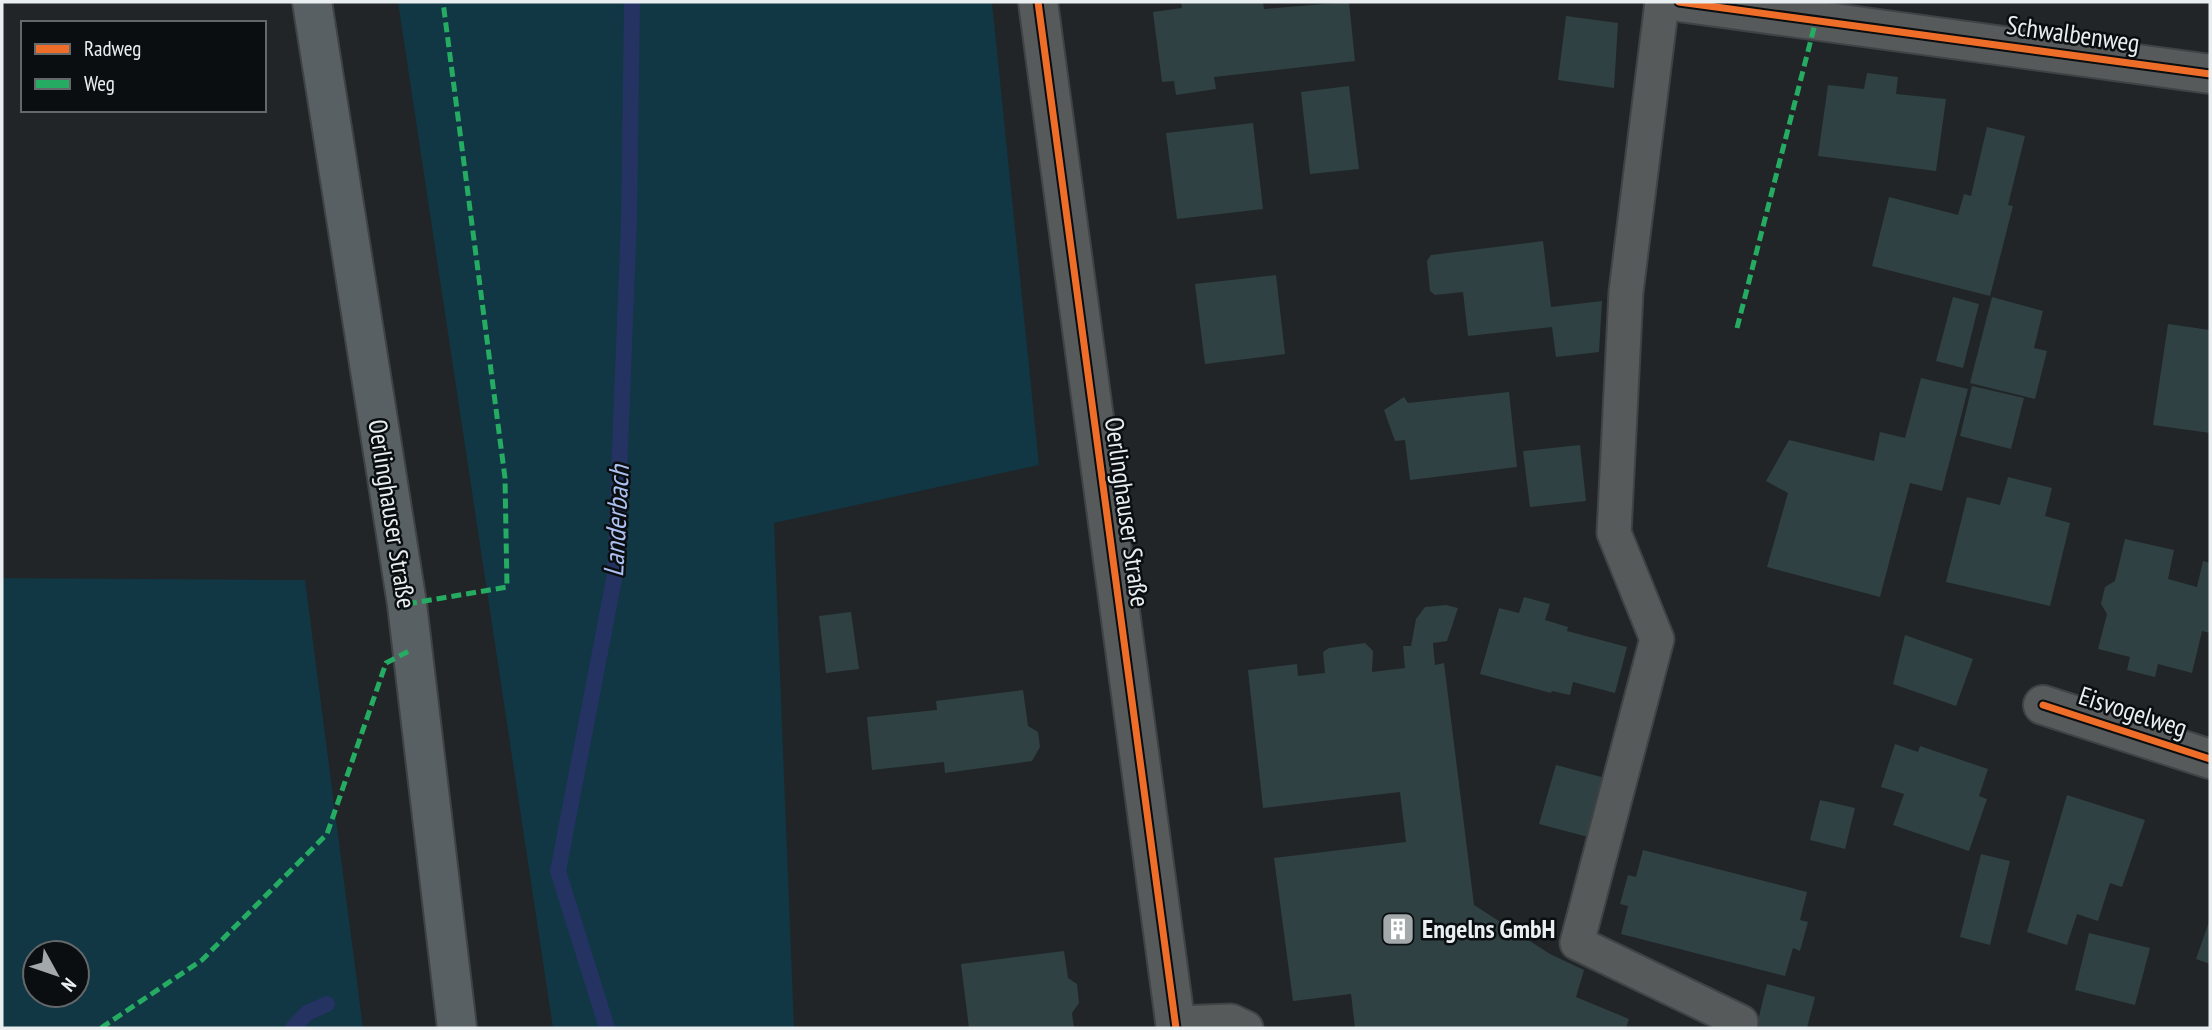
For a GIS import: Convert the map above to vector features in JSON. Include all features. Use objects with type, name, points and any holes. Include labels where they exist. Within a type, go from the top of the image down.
[{"type":"main road","name":"Oerlinghauser Straße","points":[[312,2],[407,604],[457,1028]]},
{"type":"street","name":"Oerlinghauser Straße","points":[[1038,2],[1176,1026]]},
{"type":"street","name":"Schwalbenweg","points":[[1679,2],[2210,74]]},
{"type":"street","name":"Eisvogelweg","points":[[2043,705],[2210,759]]},
{"type":"lane","points":[[1662,2],[1626,292],[1614,533],[1657,639],[1577,943],[1741,1022]]},
{"type":"lane","points":[[1176,1026],[1231,1021],[1245,1028]]},
{"type":"shaded area","points":[[398,2],[992,2],[1039,465],[774,523],[794,1028],[553,1028]]},
{"type":"shaded area","points":[[2,578],[305,580],[363,1028],[2,1028]]},
{"type":"building","points":[[1181,2],[1263,2],[1264,9],[1349,2],[1355,61],[1214,77],[1216,89],[1176,95],[1174,81],[1162,82],[1153,12],[1182,8]]},
{"type":"building","points":[[1566,16],[1618,23],[1614,88],[1558,80]]},
{"type":"building","points":[[1867,73],[1898,77],[1896,94],[1946,99],[1936,171],[1818,156],[1828,85],[1864,89]]},
{"type":"building","points":[[1349,86],[1359,169],[1310,174],[1301,92]]},
{"type":"building","points":[[1253,123],[1263,209],[1177,219],[1166,133]]},
{"type":"building","points":[[1987,127],[2025,136],[2008,205],[2013,206],[1990,296],[1872,266],[1889,197],[1958,215],[1964,194],[1971,196]]},
{"type":"building","points":[[1543,241],[1551,307],[1602,301],[1599,352],[1556,357],[1552,327],[1468,336],[1463,292],[1435,295],[1430,291],[1427,261],[1431,255]]},
{"type":"building","points":[[1276,275],[1285,354],[1205,364],[1195,284]]},
{"type":"building","points":[[1953,297],[1979,304],[1963,368],[1936,361]]},
{"type":"building","points":[[1992,297],[2043,311],[2034,348],[2047,351],[2035,399],[1970,383]]},
{"type":"building","points":[[2168,324],[2210,330],[2210,433],[2153,425]]},
{"type":"building","points":[[1921,378],[1968,389],[1942,491],[1910,483],[1880,597],[1767,567],[1788,493],[1766,481],[1789,440],[1874,461],[1880,432],[1905,438]]},
{"type":"building","points":[[1972,386],[2024,398],[2011,449],[1960,436]]},
{"type":"building","points":[[1509,392],[1517,467],[1410,480],[1405,440],[1395,441],[1384,410],[1404,397],[1408,403]]},
{"type":"building","points":[[1580,445],[1586,501],[1530,507],[1523,451]]},
{"type":"building","points":[[2008,477],[2052,488],[2045,516],[2070,523],[2050,606],[1946,582],[1967,497],[2000,505]]},
{"type":"building","points":[[2125,539],[2174,550],[2168,579],[2197,587],[2203,561],[2210,563],[2210,633],[2202,631],[2192,673],[2158,664],[2155,677],[2127,670],[2130,657],[2098,649],[2107,614],[2101,604],[2105,587],[2115,581]]},
{"type":"building","points":[[1524,597],[1550,604],[1545,620],[1568,627],[1567,631],[1627,647],[1615,693],[1573,682],[1570,695],[1551,693],[1480,674],[1499,608],[1519,613]]},
{"type":"building","points":[[1446,605],[1458,608],[1447,641],[1433,643],[1435,665],[1444,663],[1474,905],[1550,954],[1584,970],[1576,997],[1629,1019],[1626,1028],[1355,1028],[1351,994],[1293,1001],[1274,858],[1406,842],[1400,792],[1263,808],[1248,670],[1297,664],[1298,676],[1325,673],[1323,652],[1329,648],[1365,643],[1373,651],[1372,672],[1405,668],[1403,646],[1411,646],[1416,619],[1425,607]]},
{"type":"building","points":[[851,612],[859,669],[826,673],[819,616]]},
{"type":"building","points":[[1905,635],[1973,659],[1956,706],[1893,684]]},
{"type":"building","points":[[1023,690],[1028,726],[1038,732],[1040,747],[1032,761],[945,773],[944,762],[872,770],[867,717],[937,710],[936,701]]},
{"type":"building","points":[[1895,744],[1918,752],[1920,746],[1988,769],[1979,796],[1987,799],[1969,851],[1893,825],[1904,794],[1881,787]]},
{"type":"building","points":[[1556,765],[1609,779],[1592,838],[1539,824]]},
{"type":"building","points":[[2067,795],[2145,820],[2122,887],[2110,883],[2098,921],[2077,914],[2067,945],[2027,932]]},
{"type":"building","points":[[1820,800],[1855,808],[1845,849],[1810,840]]},
{"type":"building","points":[[1643,850],[1807,892],[1800,920],[1808,922],[1800,951],[1793,948],[1785,976],[1621,934],[1628,906],[1620,904],[1628,875],[1636,877]]},
{"type":"building","points":[[1981,854],[2010,861],[1990,945],[1960,937]]},
{"type":"building","points":[[2210,919],[2210,964],[2196,959]]},
{"type":"building","points":[[2089,933],[2150,948],[2135,1005],[2075,990]]},
{"type":"building","points":[[1064,951],[1068,978],[1077,984],[1079,1003],[1072,1013],[1074,1028],[969,1028],[961,964]]},
{"type":"building","points":[[1767,984],[1815,997],[1807,1028],[1756,1028]]},
{"type":"waterway","name":"Landerbach","points":[[607,1028],[558,871],[615,574],[629,220],[632,2]]},
{"type":"waterway","points":[[293,1028],[307,1013],[327,1004]]},
{"type":"marked path","points":[[407,604],[507,587],[505,478],[443,2]]},
{"type":"marked path","points":[[1737,328],[1816,20]]},
{"type":"marked path","points":[[101,1028],[202,960],[327,834],[386,663],[411,650]]},
{"type":"cycle path","points":[[1038,2],[1176,1028]]},
{"type":"cycle path","points":[[1679,2],[2210,74]]},
{"type":"cycle path","points":[[2043,705],[2210,759]]},
{"type":"place","name":"Engelns GmbH","points":[[1398,929]]}]
